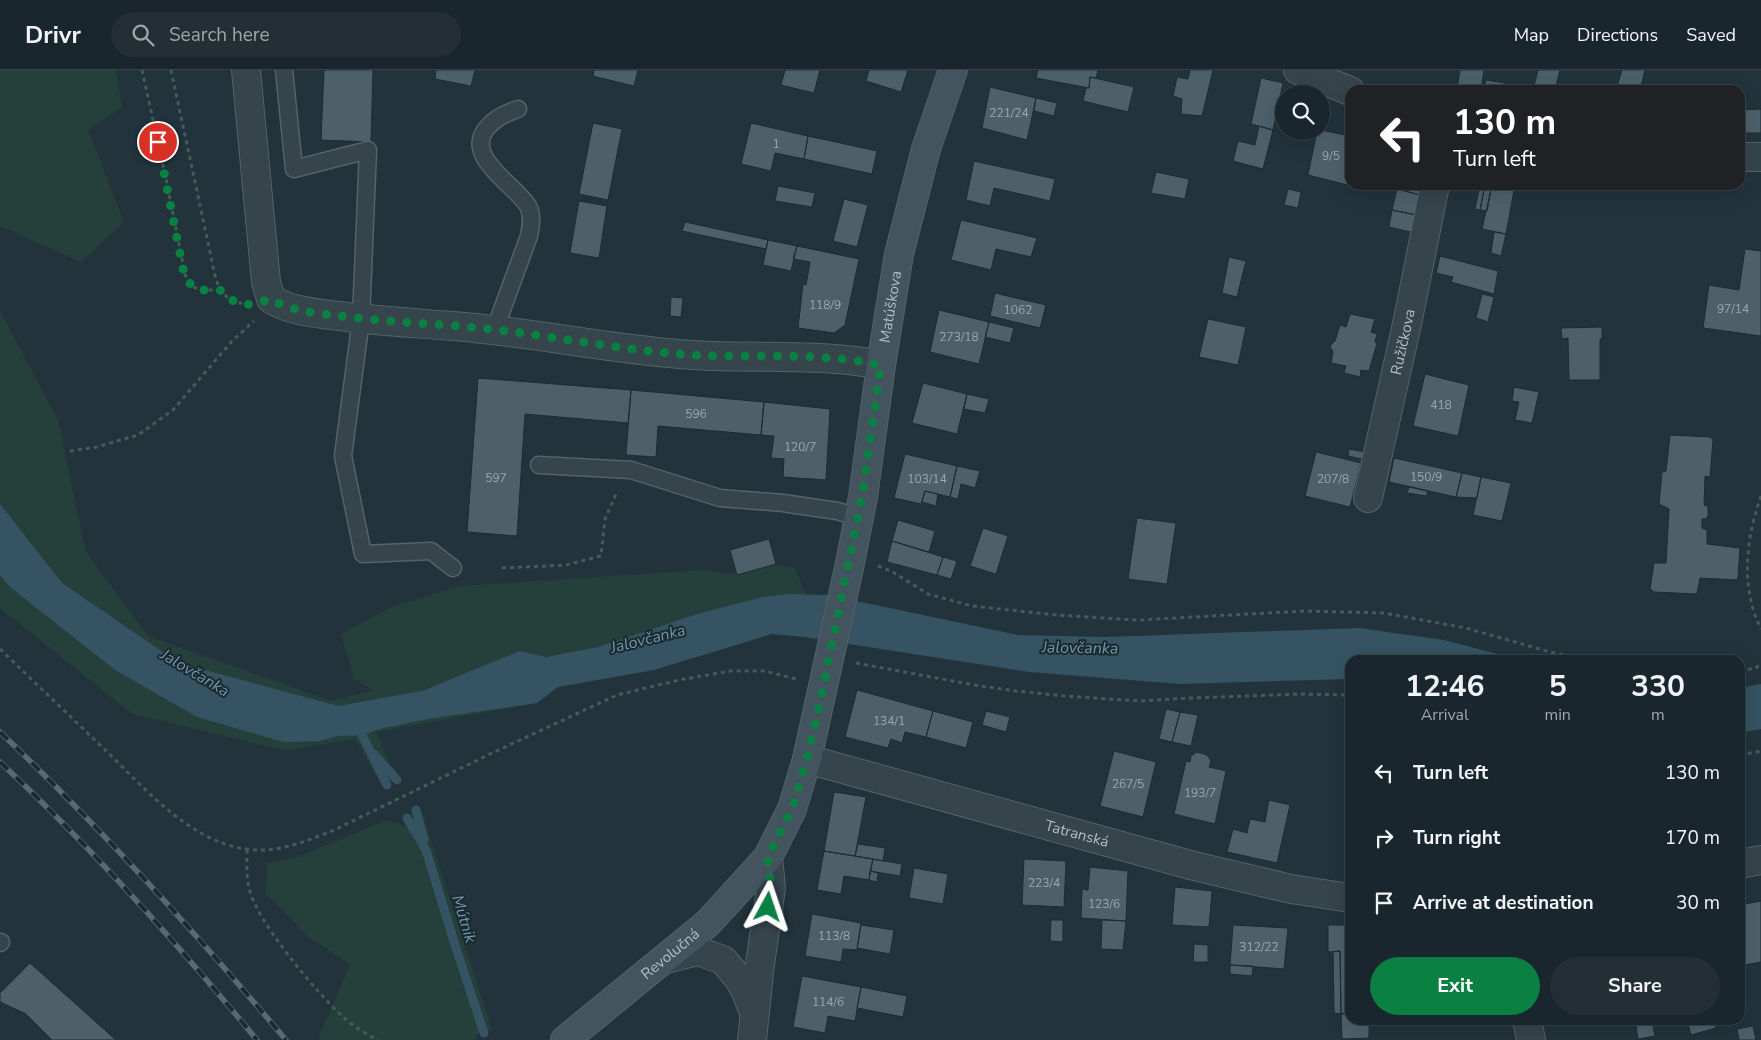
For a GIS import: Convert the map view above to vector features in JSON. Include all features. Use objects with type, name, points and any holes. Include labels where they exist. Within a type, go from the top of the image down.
[{"type":"main road","name":"Matúškova","points":[[768,857],[792,809],[807,758],[824,684],[838,660],[849,568],[859,516],[899,254],[926,149],[953,70]]},
{"type":"main road","name":"Revolučná","points":[[565,1040],[708,923],[768,857]]},
{"type":"street","points":[[246,70],[266,282],[275,301],[292,309],[361,319],[495,329],[625,349],[694,355],[853,359],[881,365]]},
{"type":"street","points":[[1298,70],[1345,88]]},
{"type":"street","points":[[1745,157],[1761,157]]},
{"type":"street","name":"Ružičkova","points":[[1368,498],[1407,324],[1434,190]]},
{"type":"street","name":"Tatranská","points":[[807,758],[1194,866],[1291,889],[1345,897]]},
{"type":"street","points":[[753,1028],[771,888],[768,857]]},
{"type":"street","points":[[1745,863],[1761,860]]},
{"type":"street","points":[[666,958],[698,952],[723,960],[739,979],[747,994],[753,1028]]},
{"type":"street","points":[[1528,1025],[1530,1040]]},
{"type":"lane","points":[[284,70],[294,169],[368,150],[361,319],[343,456],[363,554],[431,551],[453,568]]},
{"type":"lane","points":[[495,329],[529,236],[532,221],[529,208],[518,192],[494,170],[486,159],[481,150],[480,140],[484,131],[498,117],[518,109]]},
{"type":"lane","points":[[538,465],[631,470],[720,498],[783,503],[859,516]]},
{"type":"path","points":[[142,70],[166,179],[184,274],[188,284],[196,290],[220,290]]},
{"type":"path","points":[[171,70],[216,280],[220,290],[230,300],[249,306],[275,301]]},
{"type":"path","points":[[70,451],[97,447],[138,435],[173,410],[232,340],[275,301]]},
{"type":"path","points":[[502,568],[566,565],[602,556],[605,519],[617,493],[622,470]]},
{"type":"path","points":[[1761,496],[1753,522],[1747,570],[1752,602],[1761,629]]},
{"type":"path","points":[[876,565],[891,571],[928,594],[972,606],[1056,615],[1138,620],[1305,611],[1384,613],[1466,628],[1564,655]]},
{"type":"path","points":[[0,649],[160,802],[188,826],[228,846],[247,850],[268,850],[311,840],[617,695],[679,680],[730,671],[765,671],[824,684]]},
{"type":"path","points":[[838,660],[1007,690],[1065,696],[1140,701],[1303,694],[1345,695]]},
{"type":"path","points":[[1745,670],[1756,668],[1761,663]]},
{"type":"path","points":[[1745,754],[1761,751]]},
{"type":"path","points":[[247,850],[248,888],[259,914],[318,990],[344,1017],[378,1040]]},
{"type":"green space","points":[[0,70],[116,70],[122,107],[88,130],[124,222],[81,262],[0,226]]},
{"type":"green space","points":[[0,311],[58,420],[86,552],[148,636],[332,701],[373,690],[354,679],[341,634],[394,606],[460,586],[705,570],[737,575],[776,564],[795,568],[806,595],[790,594],[697,614],[598,647],[546,657],[521,651],[537,703],[376,732],[396,777],[383,787],[355,739],[286,751],[132,714],[0,608]]},
{"type":"green space","points":[[422,812],[492,1030],[482,1028],[474,1040],[318,1040],[350,964],[307,936],[266,894],[267,863],[297,857],[387,820],[405,826]]},
{"type":"water","name":"Jalovčanka","points":[[0,504],[62,583],[179,663],[338,706],[422,691],[520,651],[546,657],[598,647],[697,614],[763,597],[790,594],[828,595],[1018,635],[1105,637],[1359,628],[1444,640],[1501,655],[1345,655],[1345,679],[1181,684],[1029,672],[804,637],[772,634],[654,670],[558,687],[537,703],[427,719],[380,729],[362,735],[338,736],[320,741],[284,742],[197,717],[115,670],[10,587],[0,575]]},
{"type":"water","points":[[1761,684],[1761,729],[1745,732],[1745,687]]},
{"type":"building","points":[[324,70],[373,70],[371,142],[321,140]]},
{"type":"building","points":[[436,70],[475,70],[471,86],[435,79]]},
{"type":"building","points":[[594,70],[638,70],[634,86],[593,76]]},
{"type":"building","points":[[785,70],[820,70],[814,93],[781,85]]},
{"type":"building","points":[[869,70],[908,70],[901,92],[866,81]]},
{"type":"building","points":[[1038,70],[1098,70],[1096,78],[1090,77],[1089,88],[1036,78]]},
{"type":"building","points":[[1190,70],[1213,70],[1202,116],[1181,114],[1182,99],[1173,96],[1177,77],[1188,79]]},
{"type":"building","points":[[1460,70],[1484,70],[1482,85],[1458,85]]},
{"type":"building","points":[[1538,70],[1560,70],[1556,85],[1534,85]]},
{"type":"building","points":[[1622,70],[1645,70],[1641,85],[1618,85]]},
{"type":"building","points":[[1090,77],[1134,87],[1128,112],[1083,101],[1086,88],[1089,88]]},
{"type":"building","points":[[1261,78],[1283,83],[1283,85],[1275,85],[1275,121],[1273,130],[1251,124]]},
{"type":"building","points":[[1486,80],[1505,83],[1505,85],[1485,85]]},
{"type":"building","points":[[990,87],[1036,98],[1027,140],[982,128]]},
{"type":"building","points":[[1036,98],[1057,103],[1054,116],[1034,111]]},
{"type":"building","points":[[1761,109],[1761,133],[1745,133],[1745,110]]},
{"type":"building","points":[[593,123],[622,129],[608,200],[579,194]]},
{"type":"building","points":[[751,123],[808,136],[804,159],[775,153],[771,171],[741,164]]},
{"type":"building","points":[[1259,126],[1273,130],[1263,169],[1233,161],[1238,141],[1255,145]]},
{"type":"building","points":[[1330,132],[1345,135],[1345,184],[1308,175],[1315,140],[1330,140]]},
{"type":"building","points":[[808,136],[877,151],[872,174],[804,159]]},
{"type":"building","points":[[974,161],[1055,179],[1050,201],[994,188],[990,206],[966,200]]},
{"type":"building","points":[[1156,172],[1189,179],[1185,199],[1151,193]]},
{"type":"building","points":[[778,186],[815,193],[812,207],[775,201]]},
{"type":"building","points":[[1288,189],[1301,192],[1298,208],[1284,205]]},
{"type":"building","points":[[1397,190],[1420,195],[1416,215],[1392,210]]},
{"type":"building","points":[[1401,190],[1421,190],[1420,195]]},
{"type":"building","points":[[1479,190],[1484,190],[1480,210],[1475,209]]},
{"type":"building","points":[[1484,190],[1491,190],[1487,211],[1480,210]]},
{"type":"building","points":[[1491,190],[1514,190],[1506,234],[1482,229]]},
{"type":"building","points":[[844,199],[868,205],[857,247],[833,241]]},
{"type":"building","points":[[579,201],[607,206],[599,258],[570,253]]},
{"type":"building","points":[[1392,210],[1416,215],[1411,232],[1389,227]]},
{"type":"building","points":[[961,220],[1037,238],[1031,257],[996,249],[991,270],[951,260]]},
{"type":"building","points":[[685,222],[768,240],[766,249],[682,231]]},
{"type":"building","points":[[1494,232],[1506,234],[1501,256],[1491,253]]},
{"type":"building","points":[[768,240],[797,246],[791,271],[763,265]]},
{"type":"building","points":[[797,246],[859,259],[845,325],[834,333],[798,328],[803,284],[806,285],[810,262],[793,259]]},
{"type":"building","points":[[1745,249],[1761,251],[1761,336],[1703,328],[1709,285],[1739,290]]},
{"type":"building","points":[[1440,256],[1498,271],[1494,294],[1451,282],[1453,277],[1436,273]]},
{"type":"building","points":[[1229,257],[1246,261],[1237,297],[1222,293]]},
{"type":"building","points":[[995,293],[1046,305],[1040,328],[990,316]]},
{"type":"building","points":[[1482,294],[1494,297],[1488,322],[1476,318]]},
{"type":"building","points":[[671,297],[683,298],[681,317],[670,316]]},
{"type":"building","points":[[939,310],[989,322],[979,364],[930,352]]},
{"type":"building","points":[[1350,314],[1375,319],[1371,332],[1377,334],[1375,342],[1377,343],[1369,371],[1361,370],[1360,377],[1344,373],[1346,366],[1331,363],[1333,352],[1330,346],[1335,341],[1340,325],[1346,327]]},
{"type":"building","points":[[1208,319],[1246,327],[1238,365],[1199,357]]},
{"type":"building","points":[[989,322],[1014,328],[1010,343],[985,337]]},
{"type":"building","points":[[1602,327],[1602,339],[1600,339],[1600,380],[1569,380],[1568,338],[1562,339],[1561,328]]},
{"type":"building","points":[[1425,374],[1469,385],[1458,436],[1413,426]]},
{"type":"building","points":[[478,378],[631,390],[628,423],[525,414],[517,536],[467,532]]},
{"type":"building","points":[[923,383],[967,394],[957,434],[912,423]]},
{"type":"building","points":[[1514,387],[1539,392],[1532,423],[1515,420],[1519,402],[1512,401]]},
{"type":"building","points":[[631,390],[764,402],[761,435],[658,426],[656,457],[626,455]]},
{"type":"building","points":[[967,394],[989,399],[985,413],[964,409]]},
{"type":"building","points":[[764,402],[830,409],[826,480],[783,477],[784,459],[771,458],[774,436],[761,435]]},
{"type":"building","points":[[1670,435],[1710,437],[1713,440],[1710,477],[1705,476],[1704,505],[1708,506],[1708,516],[1706,519],[1702,519],[1702,528],[1707,530],[1707,544],[1740,548],[1737,580],[1700,578],[1697,594],[1654,592],[1650,589],[1654,563],[1666,563],[1669,509],[1659,504],[1662,472],[1666,471]]},
{"type":"building","points":[[1349,449],[1364,452],[1362,459],[1348,456]]},
{"type":"building","points":[[1316,452],[1361,463],[1350,507],[1305,496]]},
{"type":"building","points":[[905,454],[957,466],[950,497],[925,491],[921,504],[894,498]]},
{"type":"building","points":[[1394,458],[1462,473],[1456,497],[1389,482]]},
{"type":"building","points":[[957,466],[980,471],[975,488],[961,484],[958,499],[950,497]]},
{"type":"building","points":[[1462,473],[1481,477],[1477,498],[1456,497]]},
{"type":"building","points":[[1481,477],[1511,483],[1502,521],[1473,515]]},
{"type":"building","points":[[1409,487],[1427,491],[1427,496],[1407,493]]},
{"type":"building","points":[[925,491],[938,494],[936,506],[922,502]]},
{"type":"building","points":[[1137,518],[1176,523],[1167,584],[1128,579]]},
{"type":"building","points":[[898,520],[935,531],[929,552],[892,541]]},
{"type":"building","points":[[983,528],[1008,536],[996,574],[970,566]]},
{"type":"building","points":[[769,539],[776,564],[737,575],[730,550]]},
{"type":"building","points":[[892,541],[943,557],[937,575],[887,562]]},
{"type":"building","points":[[943,557],[957,561],[951,579],[937,575]]},
{"type":"building","points":[[857,690],[933,711],[926,737],[905,732],[902,743],[891,739],[888,748],[845,737]]},
{"type":"building","points":[[1166,709],[1180,712],[1172,742],[1159,739]]},
{"type":"building","points":[[933,711],[973,722],[966,748],[926,737]]},
{"type":"building","points":[[986,711],[1010,717],[1006,732],[982,725]]},
{"type":"building","points":[[1180,712],[1198,715],[1191,746],[1172,742]]},
{"type":"building","points":[[1114,751],[1156,762],[1143,817],[1100,806]]},
{"type":"building","points":[[1197,752],[1207,755],[1211,761],[1209,767],[1226,771],[1215,824],[1174,814],[1186,761],[1190,762],[1191,756]]},
{"type":"building","points":[[834,792],[866,797],[855,856],[824,851]]},
{"type":"building","points":[[1269,800],[1290,805],[1277,863],[1227,852],[1233,829],[1247,833],[1250,819],[1265,822]]},
{"type":"building","points":[[858,844],[885,848],[883,861],[855,856]]},
{"type":"building","points":[[824,851],[873,859],[869,880],[844,876],[841,894],[817,890]]},
{"type":"building","points":[[873,859],[902,864],[900,876],[870,871]]},
{"type":"building","points":[[1024,859],[1066,861],[1064,907],[1022,905]]},
{"type":"building","points":[[1090,867],[1128,871],[1126,921],[1081,918],[1082,889],[1088,890]]},
{"type":"building","points":[[914,868],[948,874],[943,904],[909,898]]},
{"type":"building","points":[[870,871],[878,873],[877,882],[869,880]]},
{"type":"building","points":[[1175,887],[1212,891],[1209,927],[1172,925]]},
{"type":"building","points":[[1761,901],[1761,962],[1745,965],[1745,904]]},
{"type":"building","points":[[812,914],[861,923],[857,950],[843,949],[841,962],[805,956]]},
{"type":"building","points":[[1051,920],[1063,920],[1063,942],[1050,941]]},
{"type":"building","points":[[1102,920],[1126,921],[1123,950],[1101,949]]},
{"type":"building","points":[[861,925],[894,930],[890,954],[857,948]]},
{"type":"building","points":[[1233,925],[1288,928],[1284,969],[1230,965]]},
{"type":"building","points":[[1328,925],[1345,925],[1345,1014],[1341,1014],[1340,951],[1328,952]]},
{"type":"building","points":[[1194,944],[1208,945],[1208,962],[1193,962]]},
{"type":"building","points":[[1340,951],[1341,1014],[1334,1013],[1333,952]]},
{"type":"building","points":[[30,963],[116,1040],[52,1040],[26,1014],[0,1002],[0,993]]},
{"type":"building","points":[[1230,965],[1253,966],[1252,976],[1230,974]]},
{"type":"building","points":[[802,976],[861,987],[855,1021],[828,1016],[825,1033],[793,1027]]},
{"type":"building","points":[[861,987],[907,996],[903,1017],[857,1008]]},
{"type":"building","points":[[1341,1014],[1345,1014],[1345,1025],[1369,1025],[1369,1038],[1342,1039]]},
{"type":"building","points":[[1636,1025],[1653,1025],[1655,1036],[1638,1039]]},
{"type":"building","points":[[1688,1025],[1715,1025],[1716,1028],[1691,1035]]},
{"type":"building","points":[[1753,1026],[1756,1040],[1739,1040],[1737,1029]]},
{"type":"waterway","name":"Mútnik","points":[[357,725],[387,785]]},
{"type":"waterway","name":"Mútnik","points":[[374,754],[397,780]]},
{"type":"waterway","points":[[416,810],[424,840]]},
{"type":"waterway","name":"Mútnik","points":[[407,818],[426,850],[484,1033]]},
{"type":"railway","points":[[0,732],[148,882],[286,1040]]},
{"type":"railway","points":[[0,762],[101,862],[196,968],[257,1040]]},
{"type":"route","points":[[158,142],[184,274],[188,284],[196,290],[220,290],[230,300],[249,306],[271,299],[292,309],[314,313],[361,319],[495,329],[625,349],[694,355],[853,359],[881,365],[862,497],[820,703],[792,809],[768,857],[771,888],[768,907]]}]
